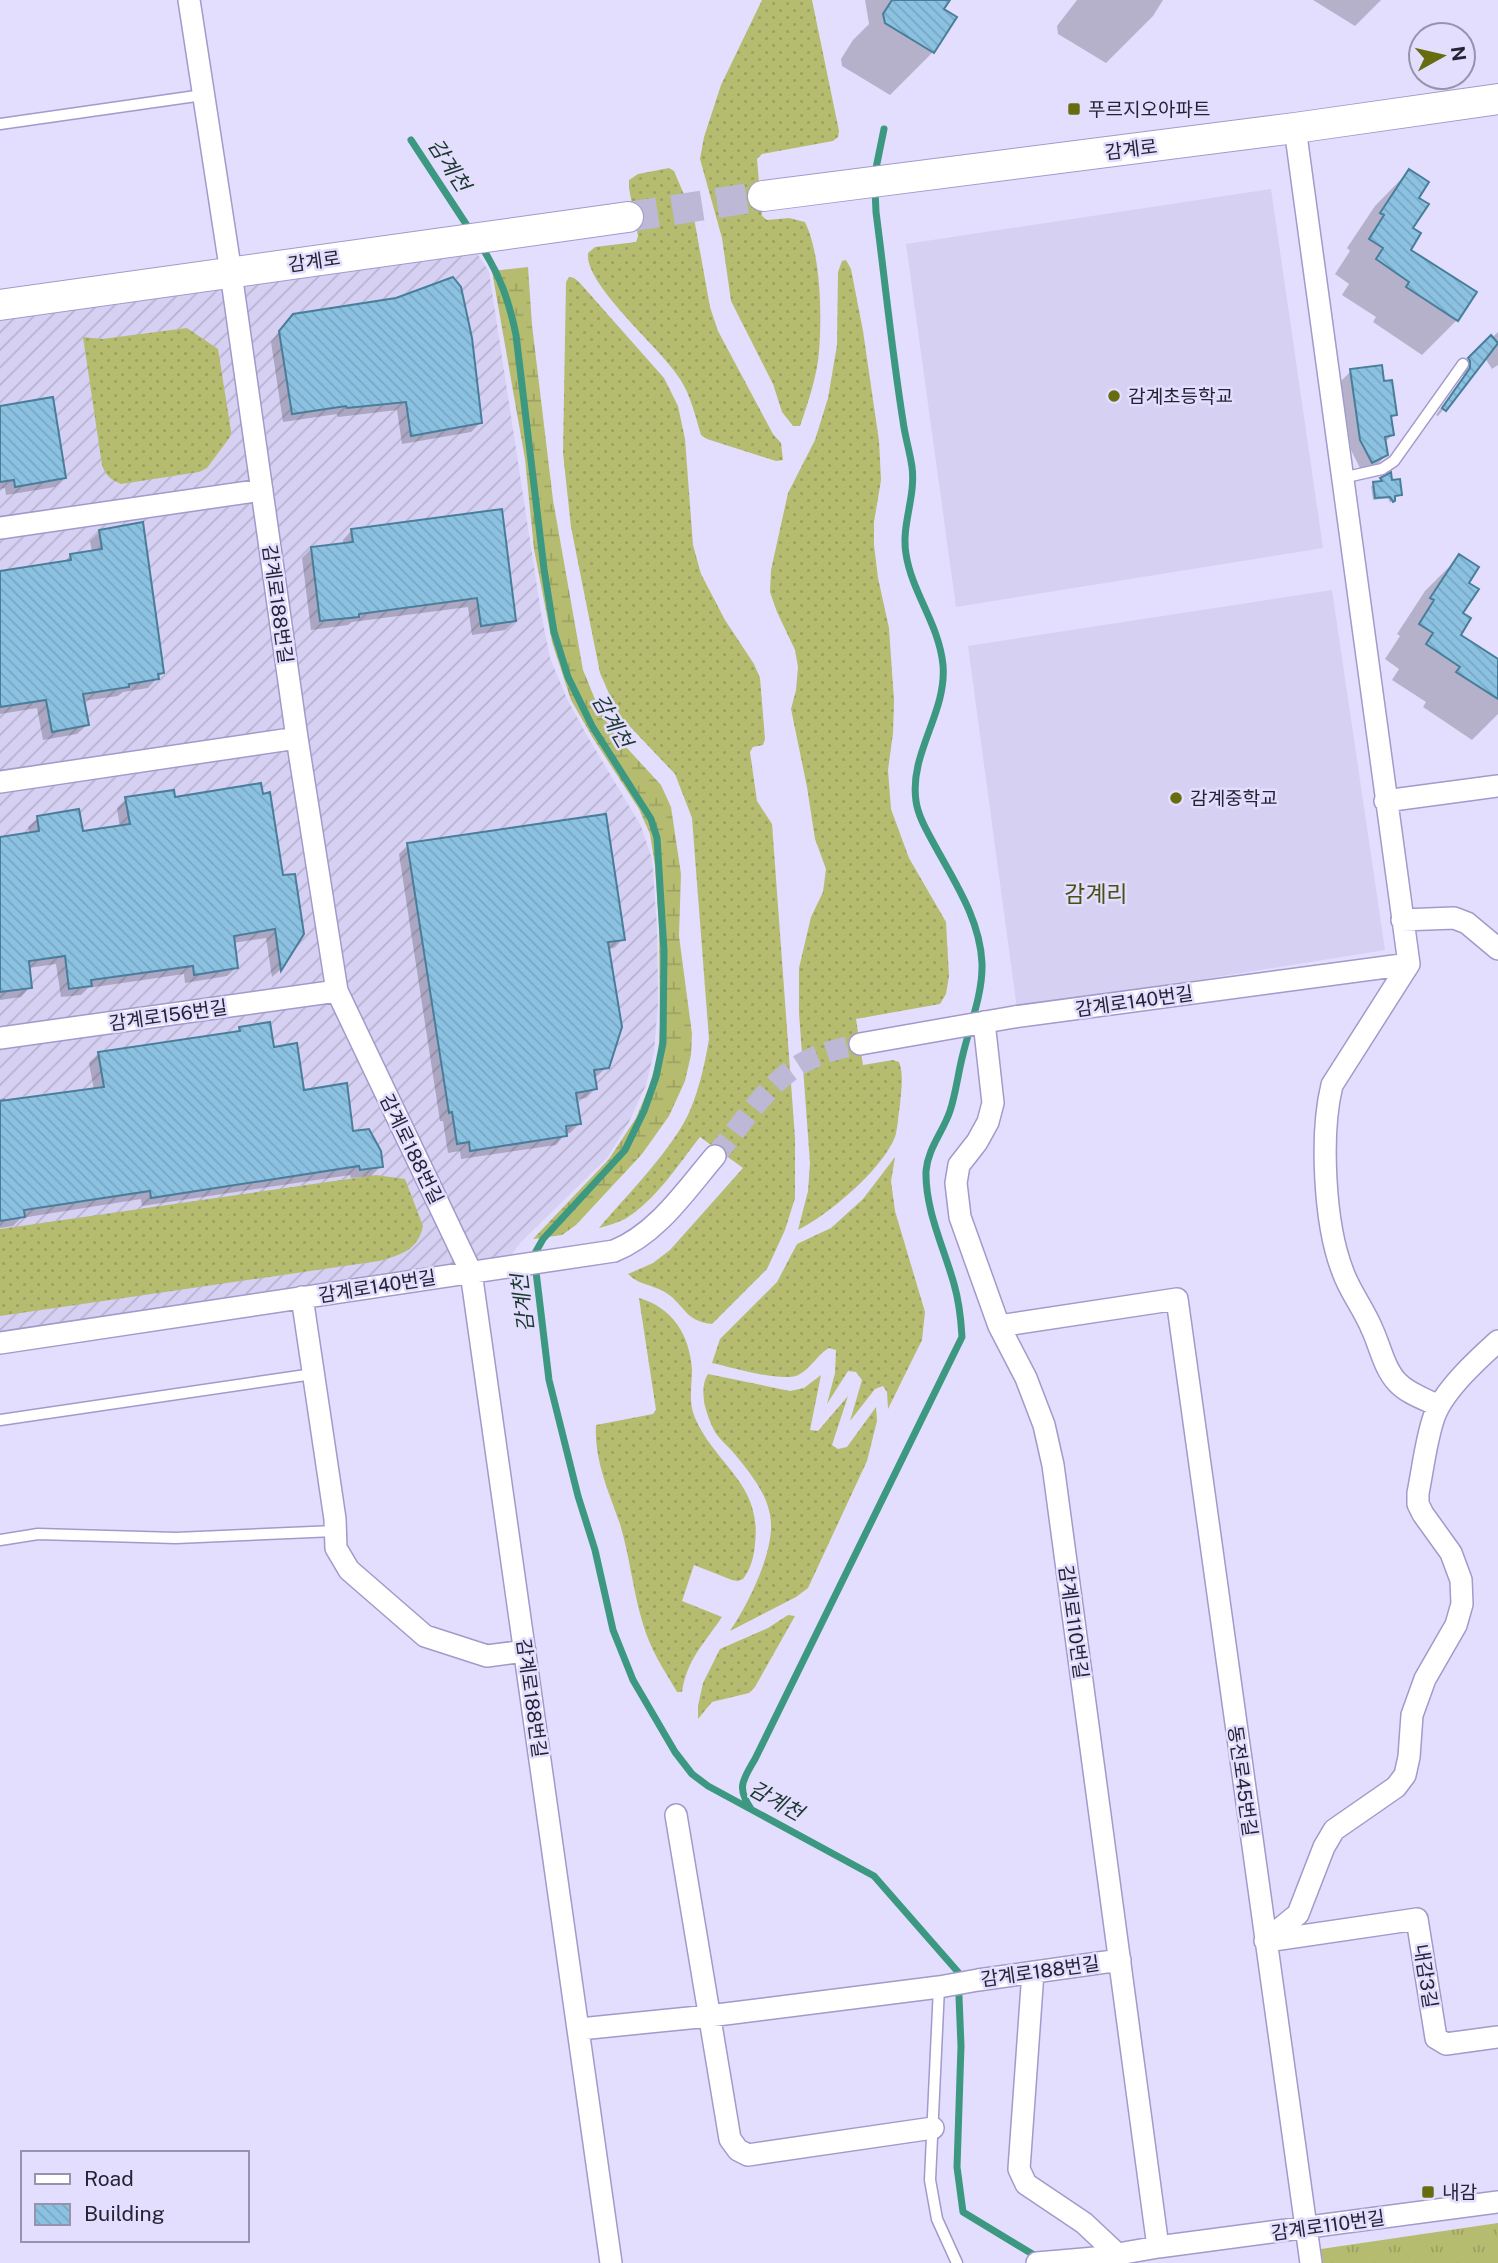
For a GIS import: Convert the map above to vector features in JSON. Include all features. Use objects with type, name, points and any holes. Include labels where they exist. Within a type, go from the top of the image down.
[{"type":"main road","name":"감계로","points":[[763,196],[1295,128],[1498,99]]},
{"type":"main road","name":"감계로","points":[[0,305],[628,217]]},
{"type":"street","name":"감계로188번길","points":[[189,0],[297,738],[337,991],[471,1272],[611,2263]]},
{"type":"street","points":[[1295,128],[1409,964],[1332,1085],[1327,1106],[1326,1179],[1335,1248],[1342,1269],[1373,1329],[1392,1376],[1409,1392],[1439,1406]]},
{"type":"street","points":[[0,528],[262,491]]},
{"type":"street","points":[[0,782],[297,738]]},
{"type":"street","points":[[1385,801],[1498,786]]},
{"type":"street","points":[[1402,920],[1454,918],[1467,923],[1498,949]]},
{"type":"street","name":"감계로140번길","points":[[860,1044],[1014,1017],[1409,964]]},
{"type":"street","name":"감계로156번길","points":[[0,1038],[337,991]]},
{"type":"street","name":"감계로110번길","points":[[984,1022],[993,1103],[988,1122],[959,1166],[956,1183],[960,1217],[999,1326],[1035,1401],[1044,1425],[1053,1465],[1158,2247]]},
{"type":"street","name":"감계로140번길","points":[[0,1343],[597,1254],[632,1244],[650,1229],[715,1156]]},
{"type":"street","points":[[302,1297],[335,1531],[335,1548],[349,1570],[425,1636],[487,1657],[525,1651]]},
{"type":"street","name":"동전로45번길","points":[[999,1326],[1177,1299],[1311,2263]]},
{"type":"street","points":[[1265,1941],[1298,1914],[1324,1847],[1334,1830],[1396,1787],[1405,1775],[1412,1715],[1425,1679],[1456,1625],[1462,1604],[1461,1580],[1451,1553],[1418,1504],[1434,1418],[1439,1406],[1489,1363],[1498,1342]]},
{"type":"street","points":[[676,1815],[730,2139],[738,2150],[748,2155],[933,2128]]},
{"type":"street","name":"내감3길","points":[[1265,1941],[1417,1919],[1436,2038],[1446,2044],[1498,2037]]},
{"type":"street","name":"감계로188번길","points":[[580,2029],[941,1987],[1120,1960]]},
{"type":"street","points":[[1033,1972],[1019,2169],[1026,2184],[1084,2223],[1116,2253]]},
{"type":"street","name":"감계로110번길","points":[[1037,2263],[1095,2258],[1158,2247],[1498,2202]]},
{"type":"lane","points":[[0,124],[203,96]]},
{"type":"lane","points":[[1342,478],[1382,469],[1394,461],[1462,364]]},
{"type":"lane","points":[[0,1420],[313,1374]]},
{"type":"lane","points":[[0,1540],[38,1534],[176,1538],[335,1531]]},
{"type":"lane","points":[[941,1987],[930,2180],[937,2218],[957,2263]]},
{"type":"shaded area","name":"감계초등학교","points":[[1271,189],[1323,548],[956,607],[906,244]]},
{"type":"shaded area","points":[[475,250],[489,272],[550,658],[567,699],[641,826],[652,859],[657,928],[658,1003],[654,1052],[646,1085],[628,1124],[607,1158],[520,1243],[509,1258],[0,1343],[0,305]]},
{"type":"shaded area","name":"감계중학교","points":[[1332,590],[1385,950],[1017,1009],[968,646]]},
{"type":"green space","points":[[762,0],[812,0],[839,131],[838,137],[833,141],[762,154],[757,159],[762,216],[767,220],[789,218],[805,222],[817,268],[820,303],[819,352],[814,380],[800,426],[793,426],[782,412],[773,384],[731,301],[722,238],[700,159],[704,137],[721,85]]},
{"type":"green space","points":[[669,168],[674,171],[694,218],[710,307],[718,331],[773,434],[781,443],[783,460],[776,461],[701,435],[684,385],[671,366],[611,299],[590,266],[588,253],[595,247],[636,242],[638,236],[629,180],[638,174]]},
{"type":"green space","points":[[846,260],[851,269],[863,331],[879,441],[881,480],[874,522],[874,545],[889,628],[894,701],[888,770],[891,809],[909,858],[946,922],[949,976],[946,994],[940,1004],[856,1019],[863,1065],[893,1060],[899,1062],[902,1083],[895,1137],[867,1177],[824,1214],[798,1230],[808,1191],[810,1163],[799,1013],[799,968],[811,917],[823,892],[826,869],[815,839],[791,709],[798,667],[795,650],[770,592],[771,570],[788,493],[815,440],[828,398],[837,345],[838,272],[842,261]]},
{"type":"green space","points":[[528,267],[532,325],[553,500],[583,670],[599,709],[615,735],[661,785],[671,807],[681,874],[679,936],[692,1034],[691,1055],[685,1081],[669,1116],[642,1154],[576,1225],[562,1235],[533,1239],[609,1159],[636,1118],[658,1056],[660,1027],[659,929],[650,834],[639,809],[571,700],[552,642],[534,549],[525,459],[492,271]]},
{"type":"green space","points":[[569,277],[579,282],[664,378],[678,406],[685,439],[693,545],[701,574],[760,678],[765,739],[763,745],[753,747],[750,752],[757,801],[772,824],[795,1138],[795,1198],[785,1230],[767,1269],[712,1324],[695,1319],[670,1295],[628,1274],[653,1263],[670,1250],[743,1168],[700,1137],[647,1202],[625,1219],[599,1228],[662,1154],[684,1123],[700,1083],[709,1039],[692,818],[675,774],[618,714],[600,673],[571,527],[563,453],[566,282]]},
{"type":"green space","points":[[187,328],[218,349],[230,437],[207,468],[199,472],[121,484],[109,477],[102,465],[83,337],[102,339]]},
{"type":"green space","points":[[895,1157],[891,1181],[895,1211],[925,1312],[922,1340],[888,1409],[887,1392],[883,1386],[875,1389],[850,1421],[862,1380],[856,1372],[848,1371],[827,1404],[835,1373],[836,1350],[829,1348],[804,1371],[793,1377],[771,1376],[712,1363],[720,1339],[777,1282],[797,1244],[831,1228],[863,1199]]},
{"type":"green space","points":[[376,1175],[405,1179],[423,1226],[413,1246],[394,1256],[379,1261],[0,1316],[0,1229]]},
{"type":"green space","points":[[639,1298],[661,1308],[683,1334],[691,1357],[691,1400],[695,1418],[704,1435],[745,1490],[752,1505],[755,1523],[753,1558],[743,1579],[732,1580],[694,1565],[682,1601],[722,1617],[692,1661],[682,1692],[677,1692],[646,1633],[620,1524],[597,1451],[596,1425],[653,1414],[656,1410]]},
{"type":"green space","points":[[708,1374],[790,1391],[804,1388],[821,1375],[810,1430],[818,1431],[848,1396],[832,1445],[838,1449],[847,1447],[876,1407],[877,1421],[867,1461],[808,1588],[730,1631],[745,1606],[765,1559],[771,1528],[770,1515],[755,1481],[711,1424],[703,1394]]},
{"type":"green space","points":[[788,1615],[795,1616],[755,1687],[749,1693],[712,1702],[698,1719],[703,1683],[720,1649],[768,1628]]},
{"type":"green space","points":[[1498,2223],[1498,2263],[1323,2263],[1321,2249]]},
{"type":"building","points":[[892,0],[950,0],[944,9],[957,17],[934,53],[885,23],[883,14]]},
{"type":"building","points":[[1409,169],[1429,182],[1419,198],[1429,204],[1413,228],[1421,233],[1411,250],[1477,292],[1458,321],[1406,287],[1409,282],[1376,259],[1383,248],[1369,239],[1384,215],[1380,213]]},
{"type":"building","points":[[453,277],[461,287],[472,338],[482,423],[411,436],[406,402],[346,406],[292,414],[279,331],[293,314],[396,298]]},
{"type":"building","points":[[1491,335],[1498,343],[1446,411],[1442,408],[1470,368],[1468,358]]},
{"type":"building","points":[[1382,365],[1384,381],[1392,380],[1397,415],[1391,416],[1394,435],[1385,437],[1388,455],[1372,463],[1360,440],[1350,369]]},
{"type":"building","points":[[53,397],[66,478],[15,487],[14,480],[0,482],[0,406]]},
{"type":"building","points":[[1391,472],[1392,480],[1400,479],[1402,495],[1395,496],[1393,502],[1390,497],[1375,498],[1373,482],[1382,481],[1380,478]]},
{"type":"building","points":[[502,509],[516,621],[481,626],[477,598],[320,621],[311,547],[353,542],[351,529]]},
{"type":"building","points":[[143,522],[164,673],[158,674],[159,679],[129,684],[129,687],[83,694],[89,725],[52,732],[46,700],[0,707],[0,571],[71,560],[70,554],[102,549],[99,530]]},
{"type":"building","points":[[1459,554],[1479,567],[1469,583],[1479,589],[1463,613],[1471,618],[1461,635],[1498,659],[1498,699],[1456,672],[1460,667],[1426,644],[1433,633],[1419,624],[1434,600],[1430,598]]},
{"type":"building","points":[[261,783],[263,794],[270,792],[283,875],[295,874],[304,934],[281,971],[275,929],[234,936],[238,968],[194,975],[193,966],[91,980],[92,986],[69,989],[65,956],[29,961],[32,988],[0,992],[0,837],[39,831],[37,816],[79,809],[83,831],[130,824],[125,797],[174,790],[175,797]]},
{"type":"building","points":[[606,814],[625,940],[608,942],[622,1027],[609,1068],[594,1070],[597,1089],[576,1093],[581,1124],[566,1126],[567,1136],[470,1151],[469,1142],[457,1144],[452,1112],[449,1113],[407,843]]},
{"type":"building","points":[[270,1022],[274,1047],[297,1043],[304,1090],[347,1083],[353,1131],[369,1129],[381,1151],[383,1167],[360,1170],[359,1166],[151,1198],[150,1191],[24,1210],[25,1217],[0,1221],[0,1101],[104,1087],[98,1052],[240,1031],[239,1027]]},
{"type":"waterway","points":[[875,173],[884,129]]},
{"type":"waterway","name":"감계천","points":[[411,140],[470,230]]},
{"type":"waterway","points":[[751,1809],[744,1795],[745,1778],[962,1337],[957,1297],[932,1214],[926,1171],[952,1104],[978,997],[982,963],[971,916],[923,823],[916,801],[918,766],[939,700],[943,665],[941,650],[906,554],[905,532],[913,478],[895,369],[875,189]]},
{"type":"waterway","name":"감계천","points":[[481,246],[503,289],[516,335],[554,632],[568,677],[592,726],[651,819],[657,838],[664,951],[663,1043],[656,1077],[644,1111],[625,1150],[543,1239],[534,1255],[549,1380],[578,1496],[595,1550],[613,1630],[633,1680],[675,1752],[692,1774],[708,1786],[874,1876],[958,1972],[961,2046],[957,2167],[963,2212],[1039,2258]]},
{"type":"tunnel","points":[[628,217],[763,196]]},
{"type":"tunnel","points":[[715,1156],[761,1099],[793,1069],[816,1056],[860,1044]]},
{"type":"place","name":"푸르지오아파트","points":[[1074,109]]},
{"type":"place","name":"감계초등학교","points":[[1114,396]]},
{"type":"place","name":"감계중학교","points":[[1176,798]]},
{"type":"place","name":"내감","points":[[1428,2192]]},
{"type":"district","name":"감계리","points":[[1096,894]]}]
